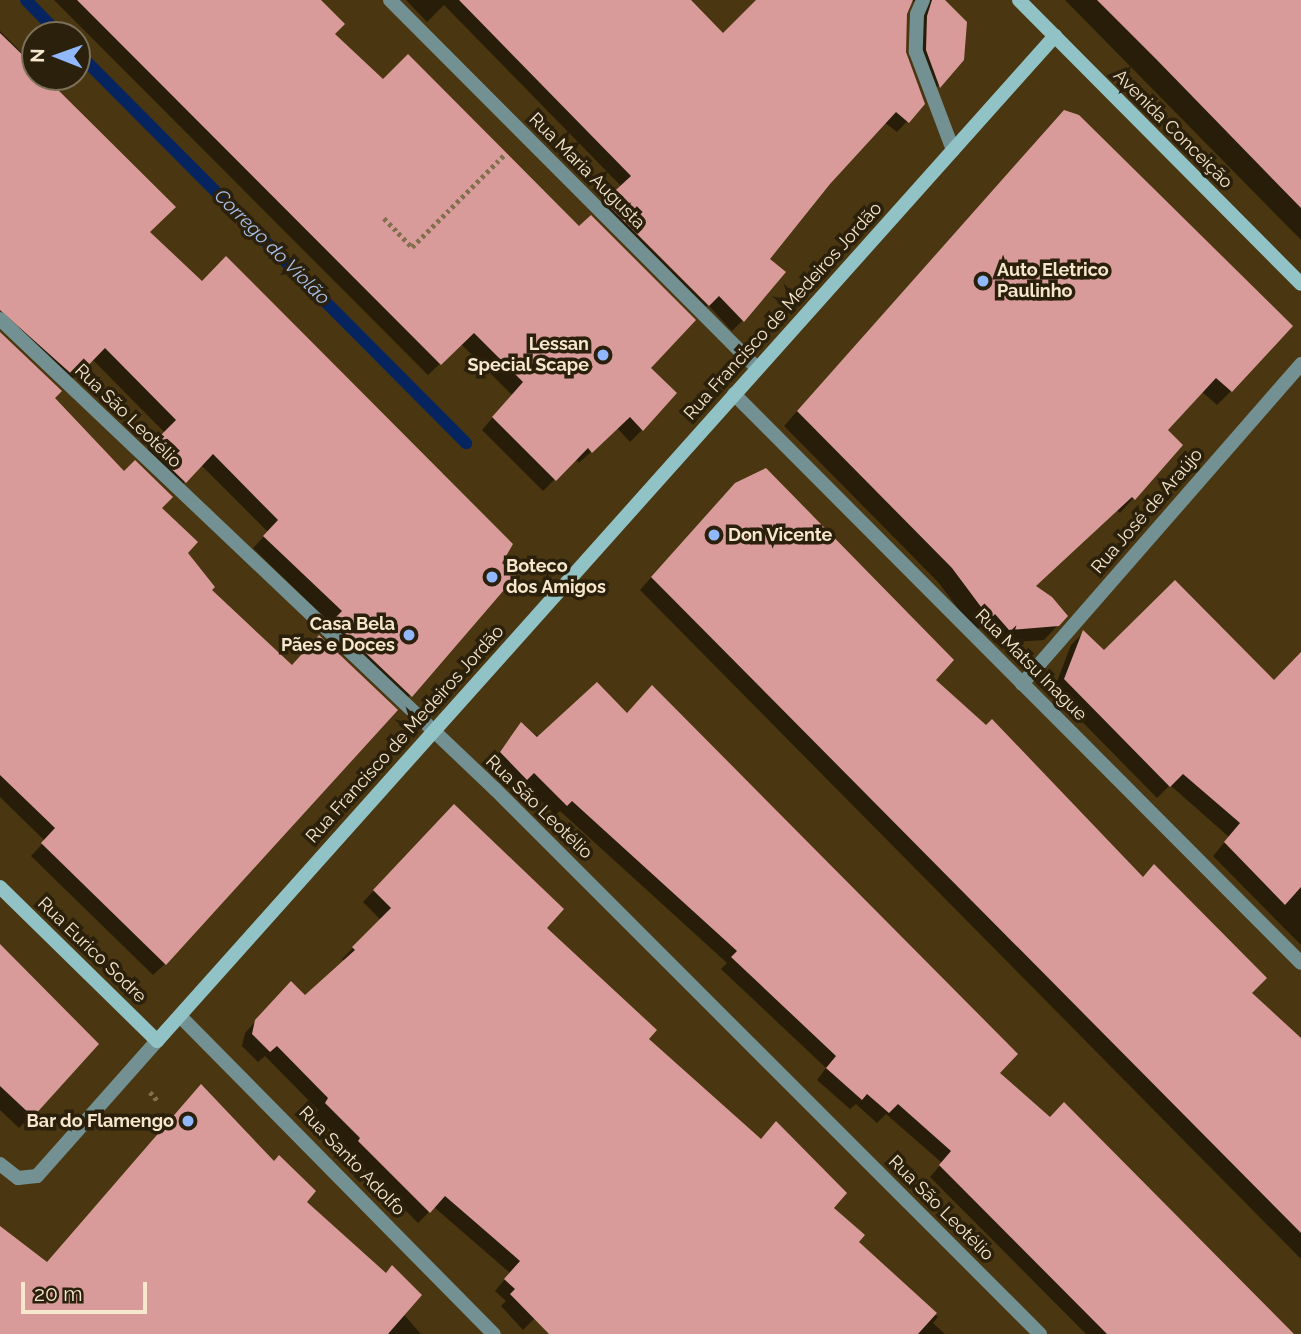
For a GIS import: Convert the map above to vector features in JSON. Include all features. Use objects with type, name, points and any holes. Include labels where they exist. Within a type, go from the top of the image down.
[{"type":"street","name":"Rua Maria Augusta","points":[[390,0],[757,369]]},
{"type":"street","points":[[923,0],[917,14],[916,52],[953,150]]},
{"type":"street","name":"Avenida Conceição","points":[[1019,0],[1301,284]]},
{"type":"street","name":"Rua Francisco de Medeiros Jordão","points":[[0,1164],[18,1178],[37,1176],[1055,36]]},
{"type":"street","name":"Rua São Leotélio","points":[[0,319],[433,732],[1040,1334]]},
{"type":"street","name":"Rua José de Araújo","points":[[1022,684],[1301,364]]},
{"type":"street","name":"Rua Matsu Inague","points":[[734,394],[1301,963]]},
{"type":"street","name":"Rua Eurico Sodre","points":[[0,887],[157,1041]]},
{"type":"street","name":"Rua Santo Adolfo","points":[[180,1016],[494,1334]]},
{"type":"path","points":[[384,219],[412,247],[509,150]]},
{"type":"building","points":[[77,0],[321,0],[345,24],[335,34],[383,79],[408,54],[579,226],[591,215],[696,320],[651,368],[677,393],[643,431],[630,417],[592,453],[588,448],[556,481],[492,417],[523,382],[474,333],[441,365]]},
{"type":"building","points":[[459,0],[691,0],[723,33],[756,0],[913,0],[907,14],[906,52],[925,104],[909,123],[896,112],[830,184],[770,259],[786,272],[744,322],[719,296],[709,306],[604,201],[631,176]]},
{"type":"building","points":[[932,0],[945,0],[967,22],[964,60],[940,88],[926,50],[927,16]]},
{"type":"building","points":[[1097,0],[1301,0],[1301,208],[1157,60]]},
{"type":"building","points":[[0,33],[21,53],[21,91],[59,91],[176,207],[150,232],[202,281],[226,256],[513,544],[502,563],[516,576],[412,697],[332,621],[342,611],[263,536],[278,520],[213,454],[186,483],[149,447],[176,420],[105,348],[76,378],[0,310]]},
{"type":"building","points":[[1064,110],[1079,115],[1293,326],[1232,392],[1216,378],[1168,430],[1183,445],[1135,500],[1132,497],[1036,586],[1052,597],[1068,616],[1059,626],[1009,630],[995,614],[990,619],[952,568],[797,411]]},
{"type":"building","points":[[0,332],[62,391],[55,398],[124,471],[135,460],[173,497],[162,508],[198,542],[188,553],[215,587],[212,590],[292,665],[319,635],[398,710],[166,965],[41,843],[55,828],[0,775]]},
{"type":"building","points":[[766,468],[954,660],[936,680],[986,725],[992,719],[1143,877],[1154,864],[1267,978],[1252,993],[1301,1038],[1301,1233],[651,577],[735,483]]},
{"type":"building","points":[[1175,580],[1274,680],[1301,652],[1301,887],[1285,905],[1224,842],[1240,823],[1183,774],[1170,787],[1064,679],[1083,630],[1104,650]]},
{"type":"building","points":[[597,682],[627,713],[652,685],[1018,1054],[1000,1073],[1050,1117],[1064,1102],[1294,1334],[1107,1334],[939,1165],[951,1151],[898,1104],[889,1113],[867,1094],[862,1100],[826,1068],[836,1056],[731,957],[737,951],[572,801],[567,806],[534,773],[527,780],[500,752],[521,722],[537,737]]},
{"type":"building","points":[[454,804],[564,909],[547,928],[657,1030],[649,1039],[761,1139],[776,1121],[847,1193],[834,1208],[865,1235],[859,1242],[937,1313],[918,1334],[549,1334],[510,1294],[515,1289],[504,1279],[520,1261],[445,1196],[430,1213],[358,1141],[360,1138],[325,1103],[328,1098],[277,1046],[270,1052],[252,1034],[255,1020],[291,981],[305,995],[355,950],[352,947],[391,908],[373,890]]},
{"type":"building","points":[[0,944],[99,1044],[33,1117],[0,1086]]},
{"type":"building","points":[[201,1084],[274,1161],[279,1155],[316,1191],[307,1202],[386,1273],[392,1265],[422,1295],[388,1334],[0,1334],[0,1226],[47,1262]]},
{"type":"waterway","name":"Corrego do Violão","points":[[26,0],[46,21]]},
{"type":"waterway","name":"Corrego do Violão","points":[[91,66],[466,443]]},
{"type":"place","name":"Auto Eletrico Paulinho","points":[[983,281]]},
{"type":"place","name":"Lessan Special Scape","points":[[603,355]]},
{"type":"place","name":"Don Vicente","points":[[714,535]]},
{"type":"place","name":"Boteco dos Amigos","points":[[492,577]]},
{"type":"place","name":"Casa Bela Pães e Doces","points":[[409,635]]},
{"type":"place","name":"Bar do Flamengo","points":[[188,1121]]}]
